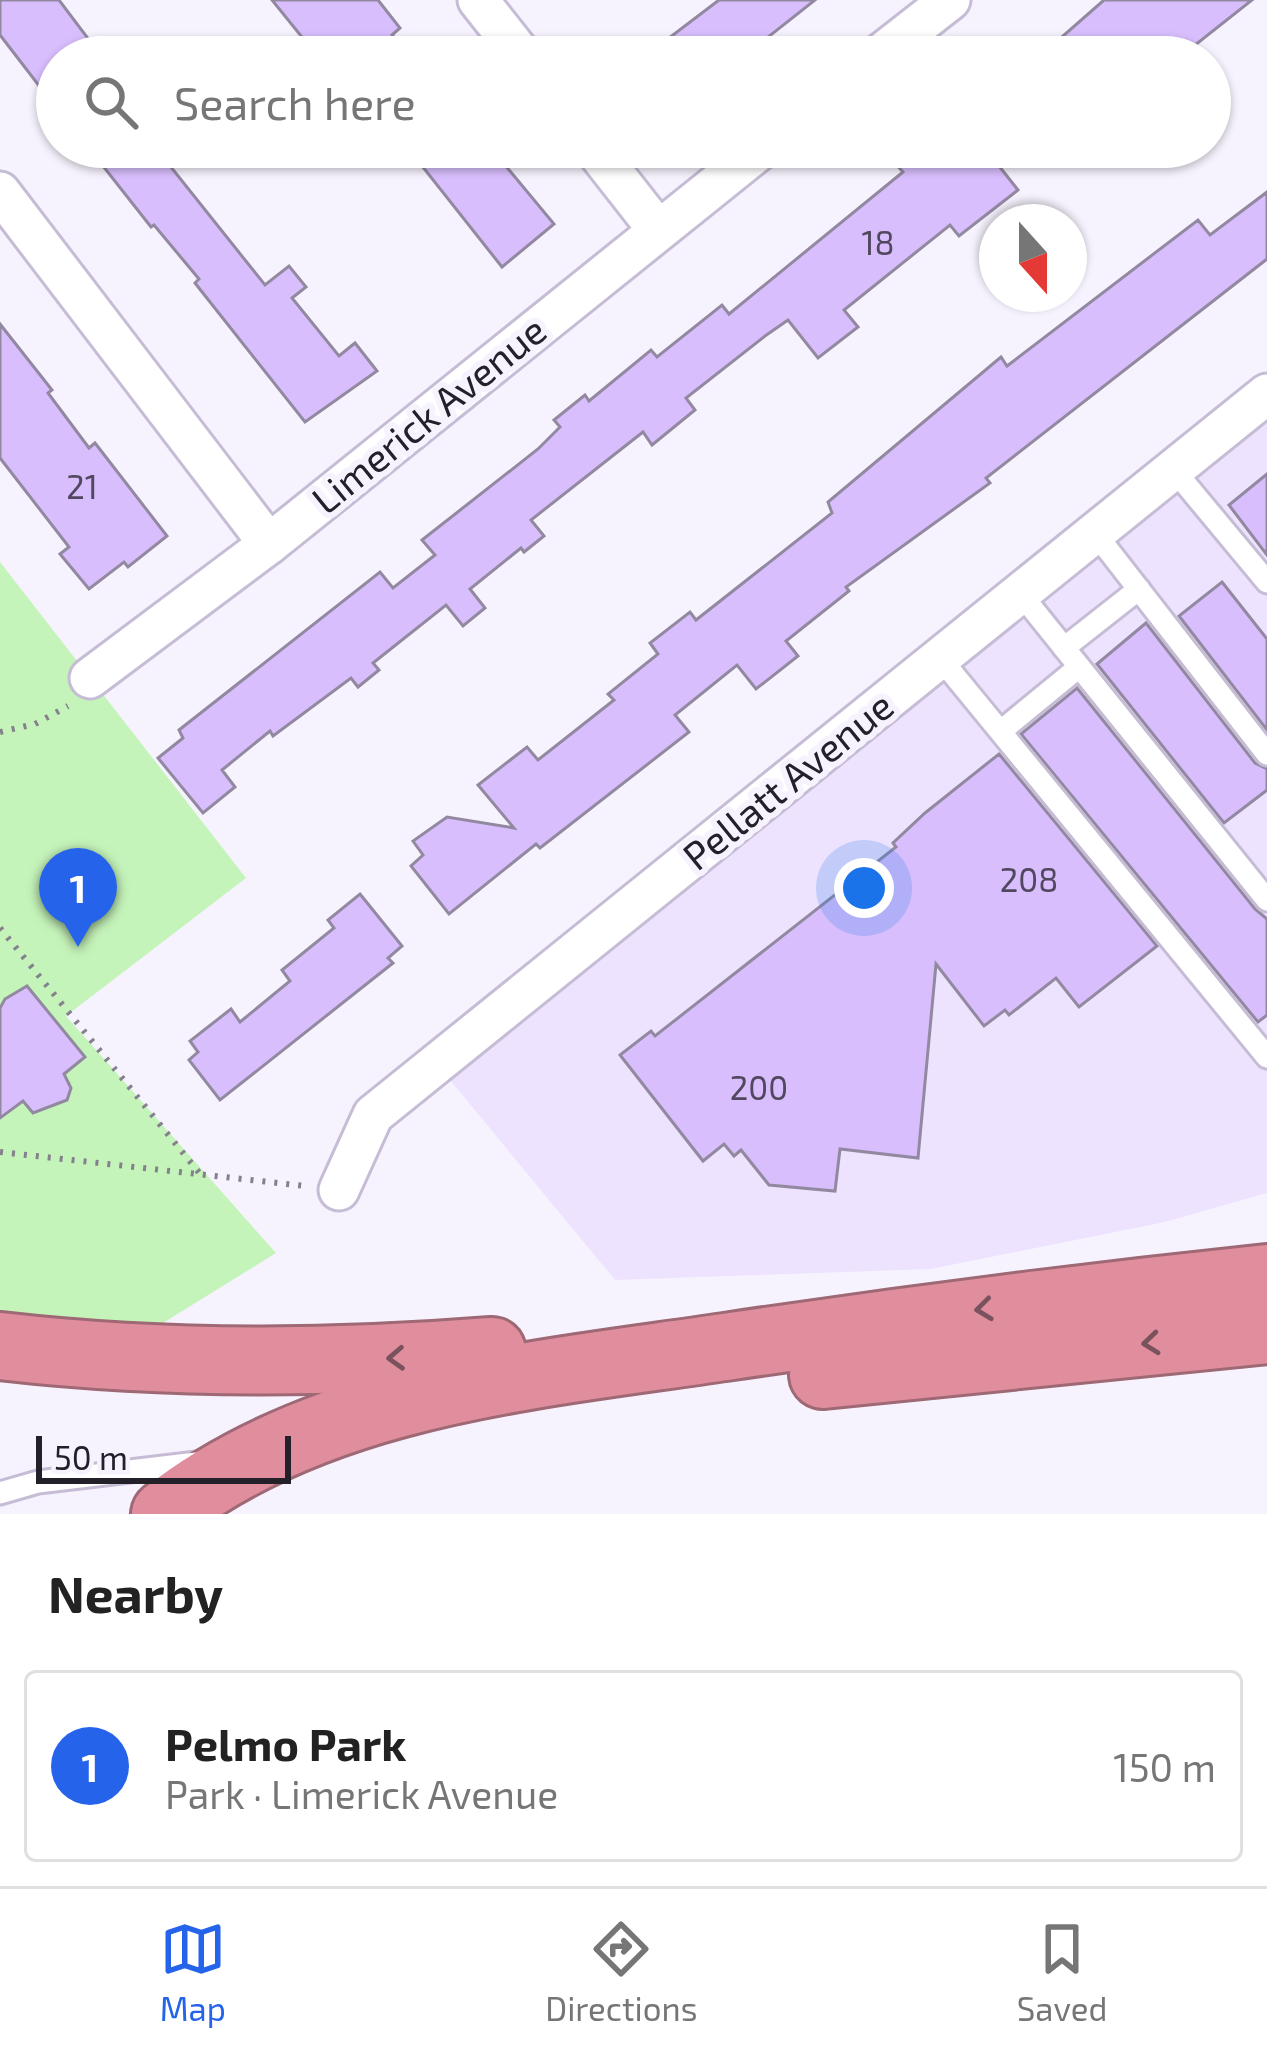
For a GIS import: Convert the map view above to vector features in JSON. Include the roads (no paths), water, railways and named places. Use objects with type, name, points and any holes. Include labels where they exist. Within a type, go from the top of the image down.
[{"type":"highway","points":[[165,1514],[254,1457],[391,1407],[485,1386],[890,1323],[1267,1278]]},
{"type":"highway","points":[[0,1346],[117,1357],[321,1362],[890,1323]]},
{"type":"highway","points":[[202,1514],[369,1451],[517,1418],[778,1379],[1267,1330]]},
{"type":"street","points":[[478,0],[506,36]]},
{"type":"street","points":[[904,36],[950,0]]},
{"type":"street","points":[[609,168],[658,230]]},
{"type":"street","name":"Limerick Avenue","points":[[91,678],[269,544],[736,168]]},
{"type":"street","points":[[0,193],[269,544]]},
{"type":"street","name":"Pellatt Avenue","points":[[339,1190],[373,1114],[1267,394]]},
{"type":"lane","points":[[1174,470],[1267,582]]},
{"type":"lane","points":[[1095,533],[1267,754]]},
{"type":"lane","points":[[1064,648],[1139,589]]},
{"type":"lane","points":[[1020,593],[1267,900]]},
{"type":"lane","points":[[940,658],[1267,1058]]},
{"type":"lane","points":[[1001,731],[1079,667]]},
{"type":"lane","points":[[0,1492],[38,1482],[254,1457]]},
{"type":"place","name":"Pelmo Park","points":[[78,947]]}]
